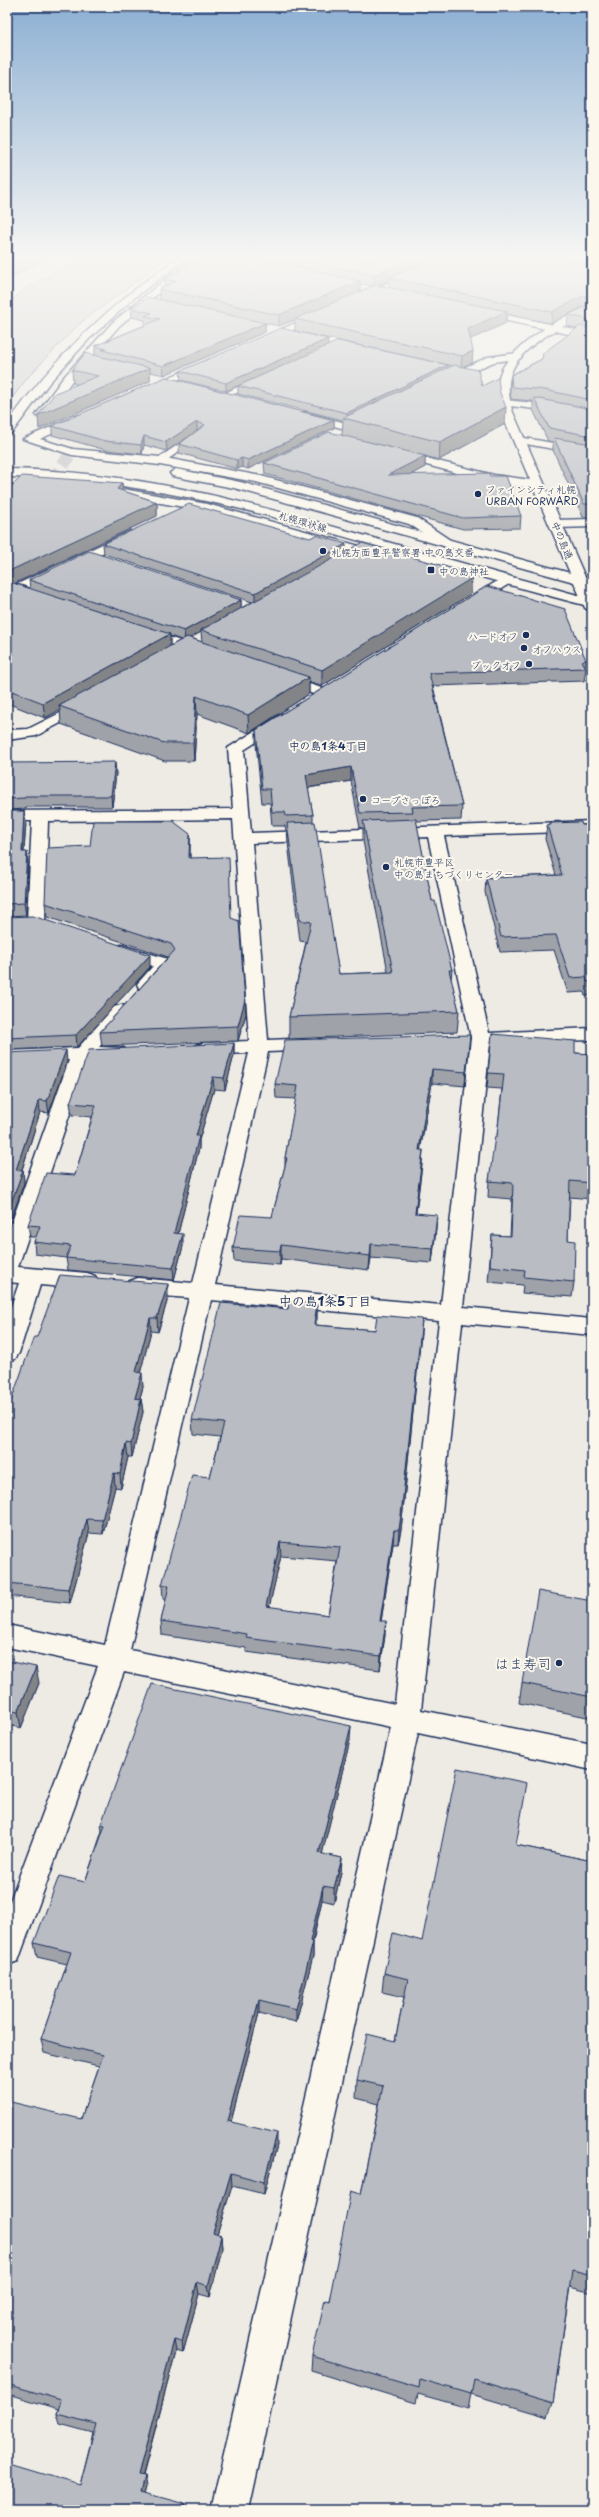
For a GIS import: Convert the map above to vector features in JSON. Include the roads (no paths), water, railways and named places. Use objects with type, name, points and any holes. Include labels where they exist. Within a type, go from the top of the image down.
[{"type":"street","points":[[7,432],[34,392],[48,376]]},
{"type":"street","points":[[29,439],[30,431],[71,376]]},
{"type":"street","points":[[134,395],[178,376]]},
{"type":"street","points":[[455,376],[470,381]]},
{"type":"street","name":"中の島通","points":[[505,376],[502,385],[504,402],[538,485],[591,605]]},
{"type":"street","points":[[152,377],[182,384]]},
{"type":"street","points":[[489,384],[502,385]]},
{"type":"street","points":[[211,392],[240,399]]},
{"type":"street","points":[[504,402],[544,407],[592,417]]},
{"type":"street","points":[[29,439],[92,412]]},
{"type":"street","points":[[294,413],[349,426]]},
{"type":"street","points":[[335,433],[362,420]]},
{"type":"street","points":[[29,439],[65,458],[160,461],[247,476],[413,521],[450,544]]},
{"type":"street","points":[[519,440],[592,453]]},
{"type":"street","points":[[382,450],[494,479],[538,485]]},
{"type":"street","name":"札幌環状線","points":[[43,461],[65,458],[130,467],[236,485],[592,583]]},
{"type":"street","points":[[247,476],[260,470]]},
{"type":"street","name":"札幌環状線","points":[[7,473],[50,473],[119,479],[172,487],[221,498],[507,579],[591,605]]},
{"type":"street","points":[[20,485],[52,483],[129,492],[194,504],[392,558],[425,556]]},
{"type":"street","points":[[173,514],[194,504]]},
{"type":"street","points":[[556,524],[592,524]]},
{"type":"street","points":[[11,592],[145,528]]},
{"type":"street","points":[[344,562],[363,551]]},
{"type":"street","points":[[89,555],[104,560]]},
{"type":"street","points":[[450,614],[507,579]]},
{"type":"street","points":[[11,592],[36,598]]},
{"type":"street","points":[[131,629],[218,658]]},
{"type":"street","points":[[175,656],[203,641]]},
{"type":"street","points":[[270,675],[323,693]]},
{"type":"street","points":[[7,1950],[115,1658],[203,1292],[260,1046],[236,748],[343,681]]},
{"type":"street","points":[[7,735],[32,733],[100,696]]},
{"type":"street","points":[[7,816],[241,814]]},
{"type":"street","points":[[37,923],[40,816]]},
{"type":"street","points":[[243,838],[592,826]]},
{"type":"street","points":[[230,2510],[407,1719],[452,1315],[474,1038],[434,832]]},
{"type":"street","points":[[7,1268],[77,1063],[165,964],[104,944]]},
{"type":"street","points":[[474,1038],[592,1034]]},
{"type":"street","points":[[183,1050],[332,1044]]},
{"type":"street","points":[[7,1057],[137,1052]]},
{"type":"street","points":[[7,1274],[592,1328]]},
{"type":"street","points":[[7,1353],[32,1276]]},
{"type":"street","points":[[7,1636],[592,1757]]},
{"type":"lane","points":[[225,395],[265,378]]},
{"type":"lane","points":[[160,461],[200,434]]},
{"type":"lane","points":[[7,488],[20,485]]},
{"type":"tunnel","points":[[53,481],[69,456]]},
{"type":"place","name":"ファインシティ札幌 URBAN FORWARD","points":[[478,494]]},
{"type":"place","name":"札幌方面豊平警察署 中の島交番","points":[[323,551]]},
{"type":"place","name":"中の島神社","points":[[431,570]]},
{"type":"place","name":"ハードオフ","points":[[526,635]]},
{"type":"place","name":"オフハウス","points":[[524,648]]},
{"type":"place","name":"ブックオフ","points":[[529,664]]},
{"type":"place","name":"コープさっぽろ","points":[[363,799]]},
{"type":"place","name":"札幌市豊平区 中の島まちづくりセンター","points":[[386,867]]},
{"type":"place","name":"はま寿司","points":[[559,1663]]},
{"type":"district","name":"中の島1条4丁目","points":[[328,745]]},
{"type":"district","name":"中の島1条5丁目","points":[[325,1300]]}]
